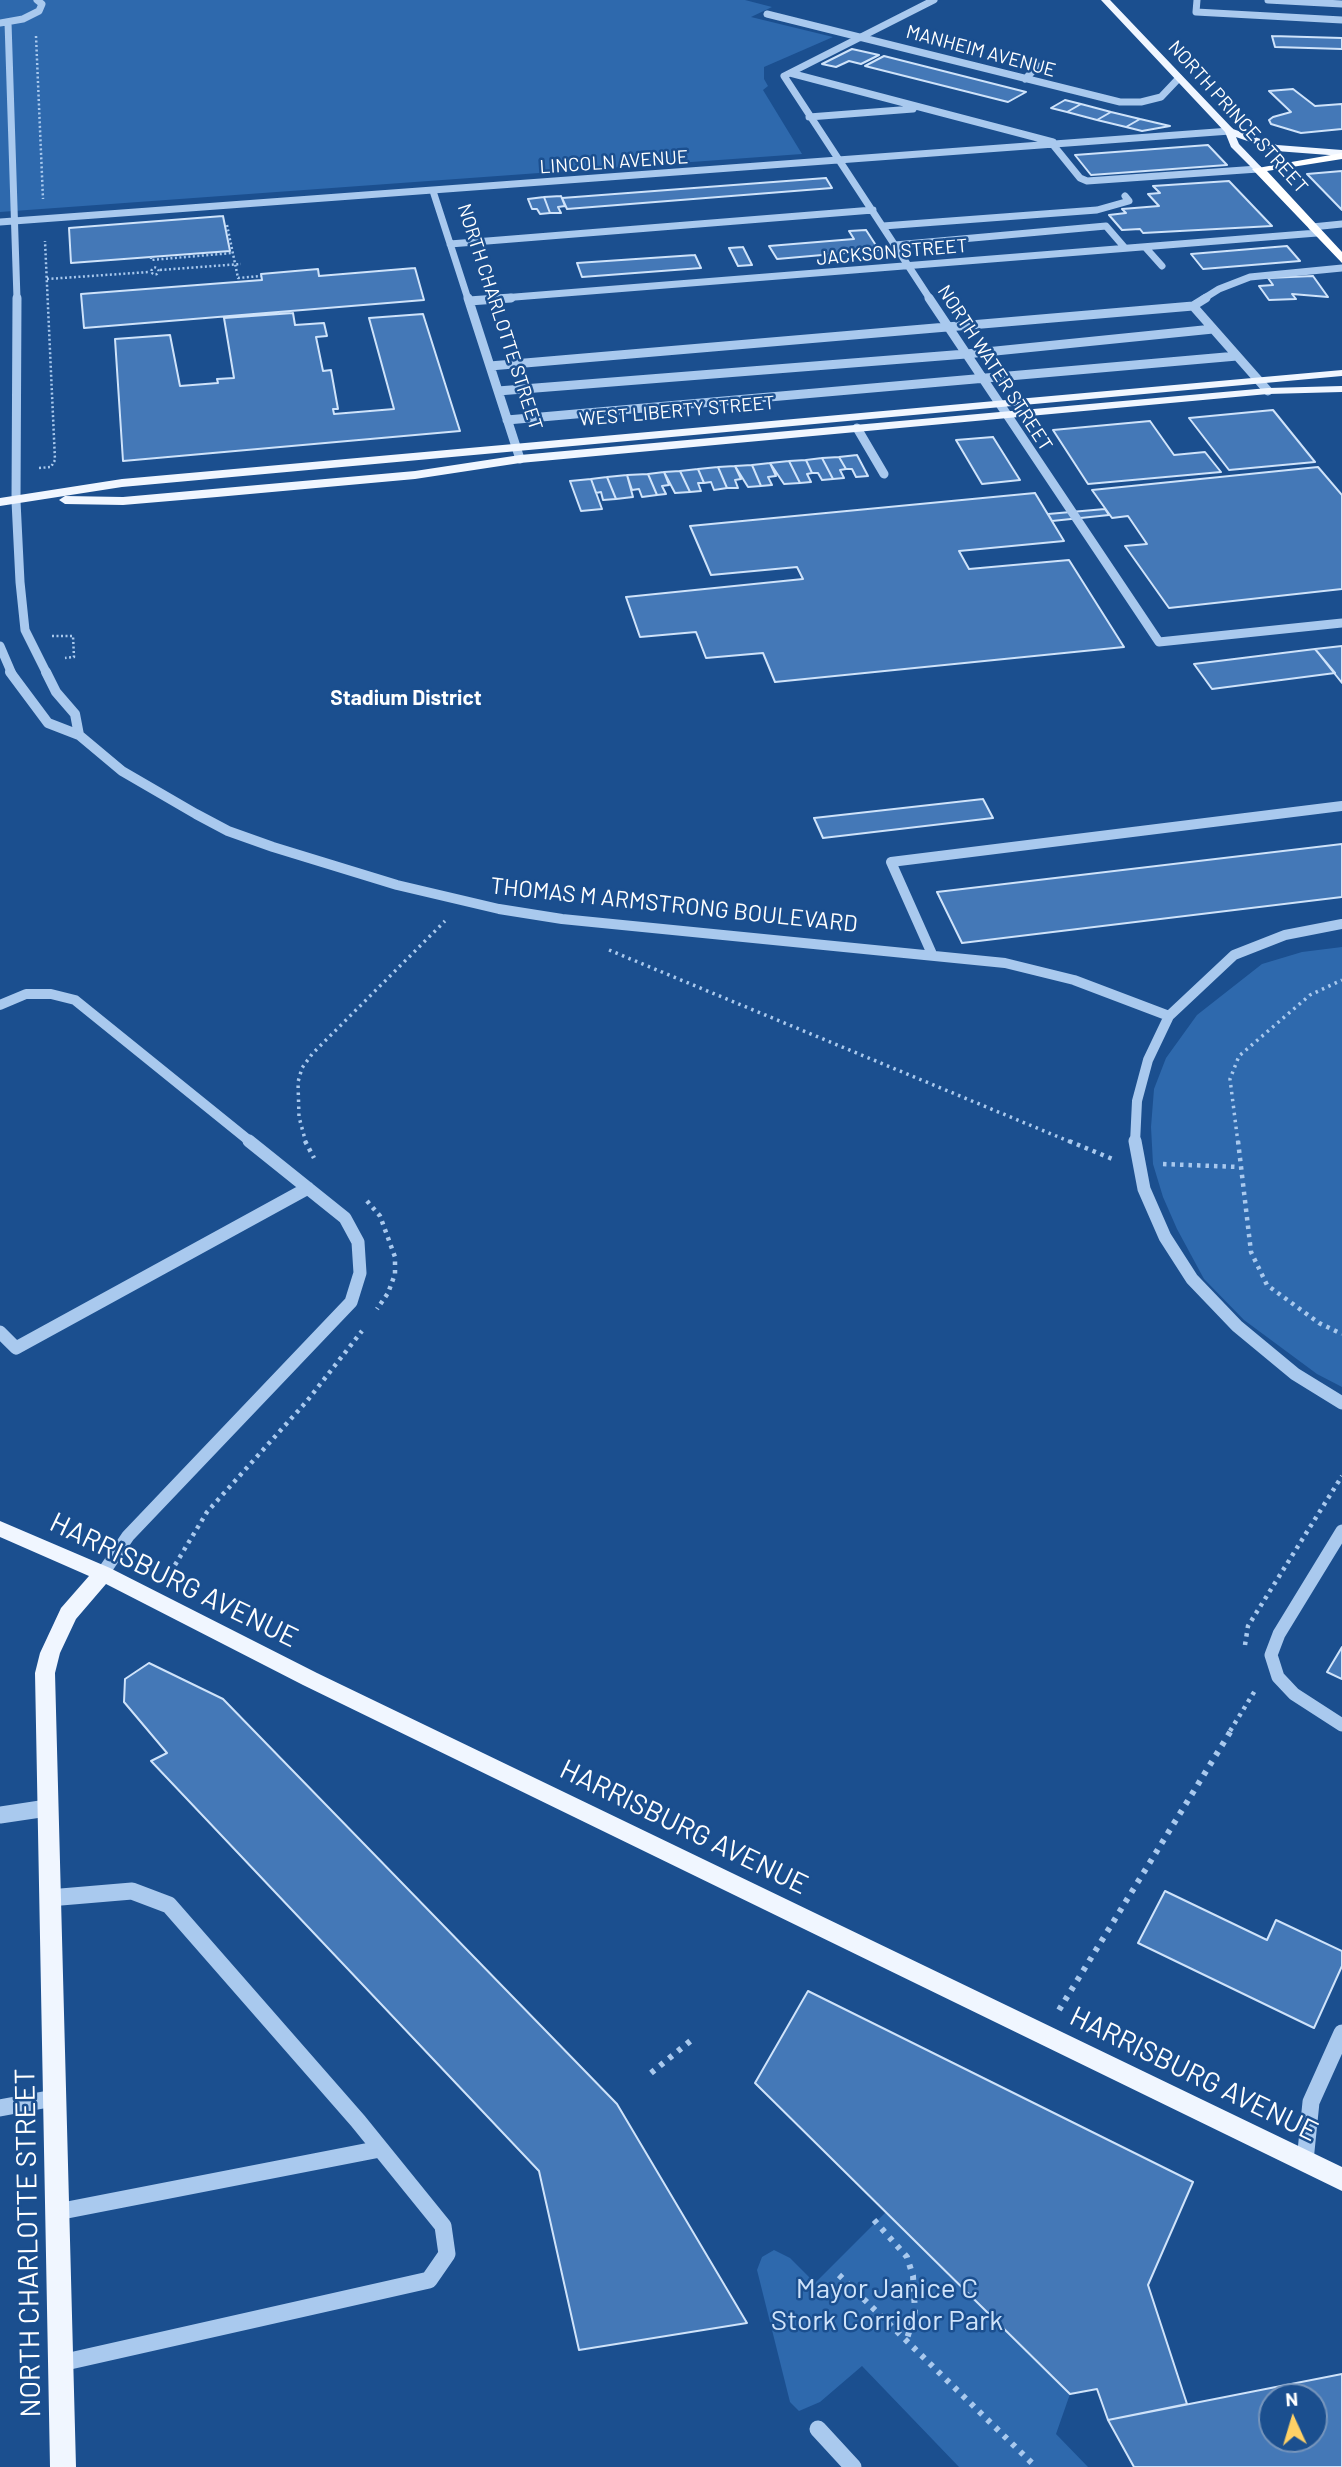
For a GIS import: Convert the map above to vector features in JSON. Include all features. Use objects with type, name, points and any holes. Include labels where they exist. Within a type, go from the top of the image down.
[{"type":"highway","points":[[1258,169],[1342,154]]},
{"type":"highway","name":"NORTH PRINCE STREET","points":[[1258,169],[1342,259]]},
{"type":"main road","name":"NORTH PRINCE STREET","points":[[1105,0],[1230,131],[1234,145],[1258,169]]},
{"type":"main road","points":[[1230,131],[1276,148],[1342,154]]},
{"type":"main road","name":"WEST LIBERTY STREET","points":[[16,501],[135,482],[515,445],[1342,373]]},
{"type":"main road","name":"WEST LIBERTY STREET","points":[[0,502],[136,500],[415,475],[520,459],[1006,414],[1268,391],[1342,389]]},
{"type":"main road","name":"HARRISBURG AVENUE","points":[[0,1529],[103,1573],[310,1679],[1342,2179]]},
{"type":"main road","name":"NORTH CHARLOTTE STREET","points":[[63,2467],[45,1686],[50,1653],[68,1614],[103,1573]]},
{"type":"street","name":"THOMAS M ARMSTRONG BOULEVARD","points":[[37,0],[42,4],[39,11],[4,22],[16,221],[16,501],[25,630],[56,692],[75,714],[79,735]]},
{"type":"street","points":[[787,74],[934,0]]},
{"type":"street","points":[[1197,0],[1196,12],[1342,20]]},
{"type":"street","points":[[1268,0],[1342,4]]},
{"type":"street","name":"MANHEIM AVENUE","points":[[767,14],[1108,100],[1131,103],[1161,97],[1180,78]]},
{"type":"street","points":[[1025,79],[1038,65]]},
{"type":"street","points":[[787,74],[1064,145]]},
{"type":"street","name":"NORTH WATER STREET","points":[[787,74],[809,117],[838,162],[873,210],[1159,642]]},
{"type":"street","points":[[809,117],[923,108]]},
{"type":"street","name":"LINCOLN AVENUE","points":[[0,222],[1230,131]]},
{"type":"street","points":[[1054,146],[1080,178],[1087,181],[1258,169]]},
{"type":"street","name":"NORTH CHARLOTTE STREET","points":[[433,191],[520,459]]},
{"type":"street","points":[[883,226],[1094,211],[1129,201],[1125,196]]},
{"type":"street","points":[[450,244],[873,210]]},
{"type":"street","points":[[1094,211],[1125,248]]},
{"type":"street","name":"JACKSON STREET","points":[[469,301],[1145,247],[1314,230],[1342,224]]},
{"type":"street","points":[[895,245],[1106,226]]},
{"type":"street","points":[[1145,247],[1162,266]]},
{"type":"street","points":[[490,366],[1193,306],[1219,289],[1250,277],[1342,268]]},
{"type":"street","points":[[1193,306],[1268,391]]},
{"type":"street","points":[[498,391],[966,354],[1213,329]]},
{"type":"street","points":[[507,420],[1237,356]]},
{"type":"street","points":[[857,428],[884,474]]},
{"type":"street","points":[[1159,642],[1342,623]]},
{"type":"street","name":"THOMAS M ARMSTRONG BOULEVARD","points":[[0,646],[7,667],[48,723],[79,735],[122,771],[228,831],[447,898],[562,919],[1005,963],[1074,980],[1169,1016]]},
{"type":"street","points":[[932,954],[891,862],[1342,806]]},
{"type":"street","points":[[1342,924],[1285,936],[1234,956],[1207,977],[1169,1016],[1148,1060],[1137,1101],[1135,1142],[1144,1189],[1165,1237],[1192,1279],[1237,1326],[1295,1374],[1342,1403]]},
{"type":"street","points":[[0,1005],[26,994],[51,994],[75,1000],[345,1218],[358,1242],[360,1273],[351,1302],[128,1536],[103,1573]]},
{"type":"street","points":[[0,1332],[16,1348],[308,1188]]},
{"type":"street","points":[[1342,1531],[1279,1634],[1271,1655],[1278,1677],[1294,1694],[1342,1725]]},
{"type":"street","points":[[0,1815],[47,1808]]},
{"type":"street","points":[[49,1898],[132,1891],[169,1905],[443,2226],[447,2254],[429,2280],[61,2363]]},
{"type":"street","points":[[1305,2161],[1311,2102],[1342,2033]]},
{"type":"street","points":[[0,2108],[54,2098]]},
{"type":"street","points":[[57,2212],[380,2149]]},
{"type":"street","points":[[818,2429],[853,2467]]},
{"type":"path","points":[[36,31],[44,208]]},
{"type":"path","points":[[227,223],[238,278],[261,276]]},
{"type":"path","points":[[227,233],[236,232]]},
{"type":"path","points":[[45,237],[55,460],[51,467],[37,469],[37,475],[56,481],[68,481],[68,492]]},
{"type":"path","points":[[150,257],[151,260],[232,253]]},
{"type":"path","points":[[47,279],[149,272],[156,274],[160,270],[241,264]]},
{"type":"path","points":[[44,629],[51,636],[73,636],[74,657],[62,658],[61,666]]},
{"type":"path","points":[[606,948],[1162,1181],[1159,1154]]},
{"type":"path","points":[[1342,980],[1310,995],[1239,1056],[1232,1067],[1230,1079],[1251,1252],[1267,1286],[1319,1323],[1342,1334]]},
{"type":"path","points":[[1160,1164],[1239,1167]]},
{"type":"path","points":[[1244,1655],[1248,1626],[1342,1476]]},
{"type":"path","points":[[1044,2034],[1258,1686]]},
{"type":"path","points":[[651,2073],[694,2038]]},
{"type":"path","points":[[874,2220],[907,2258],[913,2276],[915,2312],[906,2342]]},
{"type":"path","points":[[839,2275],[1036,2467]]},
{"type":"green space","points":[[0,0],[745,0],[772,7],[751,17],[833,37],[764,67],[764,79],[768,86],[763,90],[802,154],[0,212]]},
{"type":"green space","points":[[1342,947],[1342,1387],[1317,1374],[1244,1320],[1204,1279],[1163,1197],[1153,1164],[1151,1127],[1154,1089],[1166,1058],[1197,1015],[1262,964],[1302,952]]},
{"type":"green space","name":"Mayor Janice C Stork Corridor Park","points":[[886,2212],[1070,2394],[1056,2434],[1088,2467],[959,2467],[862,2366],[820,2402],[799,2411],[790,2402],[757,2270],[762,2257],[774,2250],[790,2258],[815,2283]]},
{"type":"building","points":[[1272,36],[1342,38],[1342,49],[1275,47]]},
{"type":"building","points":[[852,49],[879,55],[861,64],[849,61],[836,67],[822,64]]},
{"type":"building","points":[[884,56],[1026,92],[1008,102],[865,66]]},
{"type":"building","points":[[1293,89],[1315,106],[1342,104],[1342,129],[1301,133],[1271,124],[1269,120],[1273,117],[1291,112],[1269,91]]},
{"type":"building","points":[[1065,100],[1081,104],[1067,112],[1051,108]]},
{"type":"building","points":[[1081,104],[1111,112],[1097,120],[1067,112]]},
{"type":"building","points":[[1111,112],[1140,119],[1126,127],[1097,120]]},
{"type":"building","points":[[1140,119],[1170,126],[1142,131],[1126,127]]},
{"type":"building","points":[[1208,145],[1227,165],[1091,175],[1075,155]]},
{"type":"building","points":[[1342,171],[1342,210],[1307,174]]},
{"type":"building","points":[[826,178],[832,188],[567,209],[562,198]]},
{"type":"building","points":[[1229,181],[1272,226],[1143,233],[1140,229],[1122,230],[1109,215],[1126,213],[1122,209],[1159,206],[1148,194],[1160,193],[1153,186]]},
{"type":"building","points":[[561,196],[565,206],[558,207],[561,213],[550,213],[544,197]]},
{"type":"building","points":[[544,197],[550,213],[540,214],[537,209],[532,209],[528,199]]},
{"type":"building","points":[[223,216],[230,251],[71,263],[69,228]]},
{"type":"building","points":[[866,230],[879,250],[777,259],[769,246],[854,239],[849,231]]},
{"type":"building","points":[[1287,246],[1300,261],[1203,269],[1191,254]]},
{"type":"building","points":[[743,247],[752,265],[738,266],[729,248]]},
{"type":"building","points":[[695,255],[701,268],[582,277],[577,263]]},
{"type":"building","points":[[415,268],[424,300],[84,328],[81,294],[262,280],[261,274],[318,269],[319,276]]},
{"type":"building","points":[[1313,276],[1328,297],[1292,294],[1296,299],[1269,300],[1259,286],[1273,285],[1268,278]]},
{"type":"building","points":[[293,313],[295,325],[324,323],[327,336],[316,337],[323,371],[331,370],[338,409],[333,409],[334,414],[394,409],[369,318],[423,314],[460,431],[123,461],[115,339],[170,335],[180,386],[218,383],[217,379],[234,378],[224,318]]},
{"type":"building","points":[[1273,410],[1315,462],[1229,470],[1189,418]]},
{"type":"building","points":[[1150,421],[1174,455],[1205,452],[1221,472],[1088,484],[1053,430]]},
{"type":"building","points":[[993,437],[1020,480],[982,484],[956,440]]},
{"type":"building","points":[[857,455],[868,476],[856,477],[852,469],[846,469],[839,457]]},
{"type":"building","points":[[839,457],[846,469],[840,470],[844,478],[833,479],[822,458]]},
{"type":"building","points":[[822,458],[833,479],[822,480],[818,473],[812,473],[806,460]]},
{"type":"building","points":[[806,460],[812,473],[807,474],[811,482],[800,483],[789,461]]},
{"type":"building","points":[[789,461],[800,483],[784,484],[770,463]]},
{"type":"building","points":[[770,463],[776,476],[768,477],[772,485],[761,486],[752,465]]},
{"type":"building","points":[[752,465],[761,486],[748,487],[735,466]]},
{"type":"building","points":[[735,466],[741,479],[735,480],[738,488],[727,488],[718,467]]},
{"type":"building","points":[[718,467],[727,488],[714,490],[711,482],[704,483],[698,469]]},
{"type":"building","points":[[1318,467],[1342,495],[1342,589],[1169,608],[1125,546],[1147,544],[1128,516],[1112,518],[1092,490]]},
{"type":"building","points":[[698,469],[704,483],[698,483],[701,491],[690,492],[680,471]]},
{"type":"building","points":[[680,471],[690,492],[675,493],[664,472]]},
{"type":"building","points":[[664,472],[669,485],[662,486],[666,494],[657,495],[648,474]]},
{"type":"building","points":[[648,474],[657,495],[642,497],[639,489],[632,490],[627,475]]},
{"type":"building","points":[[627,475],[633,497],[616,499],[607,477]]},
{"type":"building","points":[[607,477],[616,499],[603,500],[601,492],[596,493],[591,479]]},
{"type":"building","points":[[591,479],[602,509],[581,511],[570,481]]},
{"type":"building","points":[[1035,493],[1064,541],[959,551],[969,569],[1069,560],[1124,647],[775,682],[763,653],[706,658],[696,632],[640,637],[626,597],[803,579],[797,567],[711,575],[690,526]]},
{"type":"building","points":[[1105,509],[1109,515],[1052,521],[1048,514]]},
{"type":"building","points":[[1342,646],[1342,683],[1315,649]]},
{"type":"building","points":[[1315,649],[1335,673],[1212,689],[1194,664]]},
{"type":"building","points":[[983,799],[993,818],[823,838],[814,818]]},
{"type":"building","points":[[1342,844],[1342,897],[962,943],[937,892]]},
{"type":"building","points":[[1342,1647],[1342,1679],[1327,1672]]},
{"type":"building","points":[[149,1663],[223,1699],[617,2104],[747,2323],[579,2350],[539,2171],[151,1761],[167,1753],[124,1702],[125,1679]]},
{"type":"building","points":[[1165,1891],[1267,1940],[1276,1920],[1342,1951],[1342,1966],[1314,2028],[1138,1943]]},
{"type":"building","points":[[808,1991],[1193,2182],[1148,2285],[1187,2404],[1108,2420],[1097,2389],[1070,2394],[755,2083]]},
{"type":"building","points":[[1342,2374],[1342,2467],[1134,2467],[1108,2420],[1258,2391],[1258,2453],[1328,2453],[1328,2383],[1296,2383]]},
{"type":"district","name":"Stadium District","points":[[406,698]]}]
